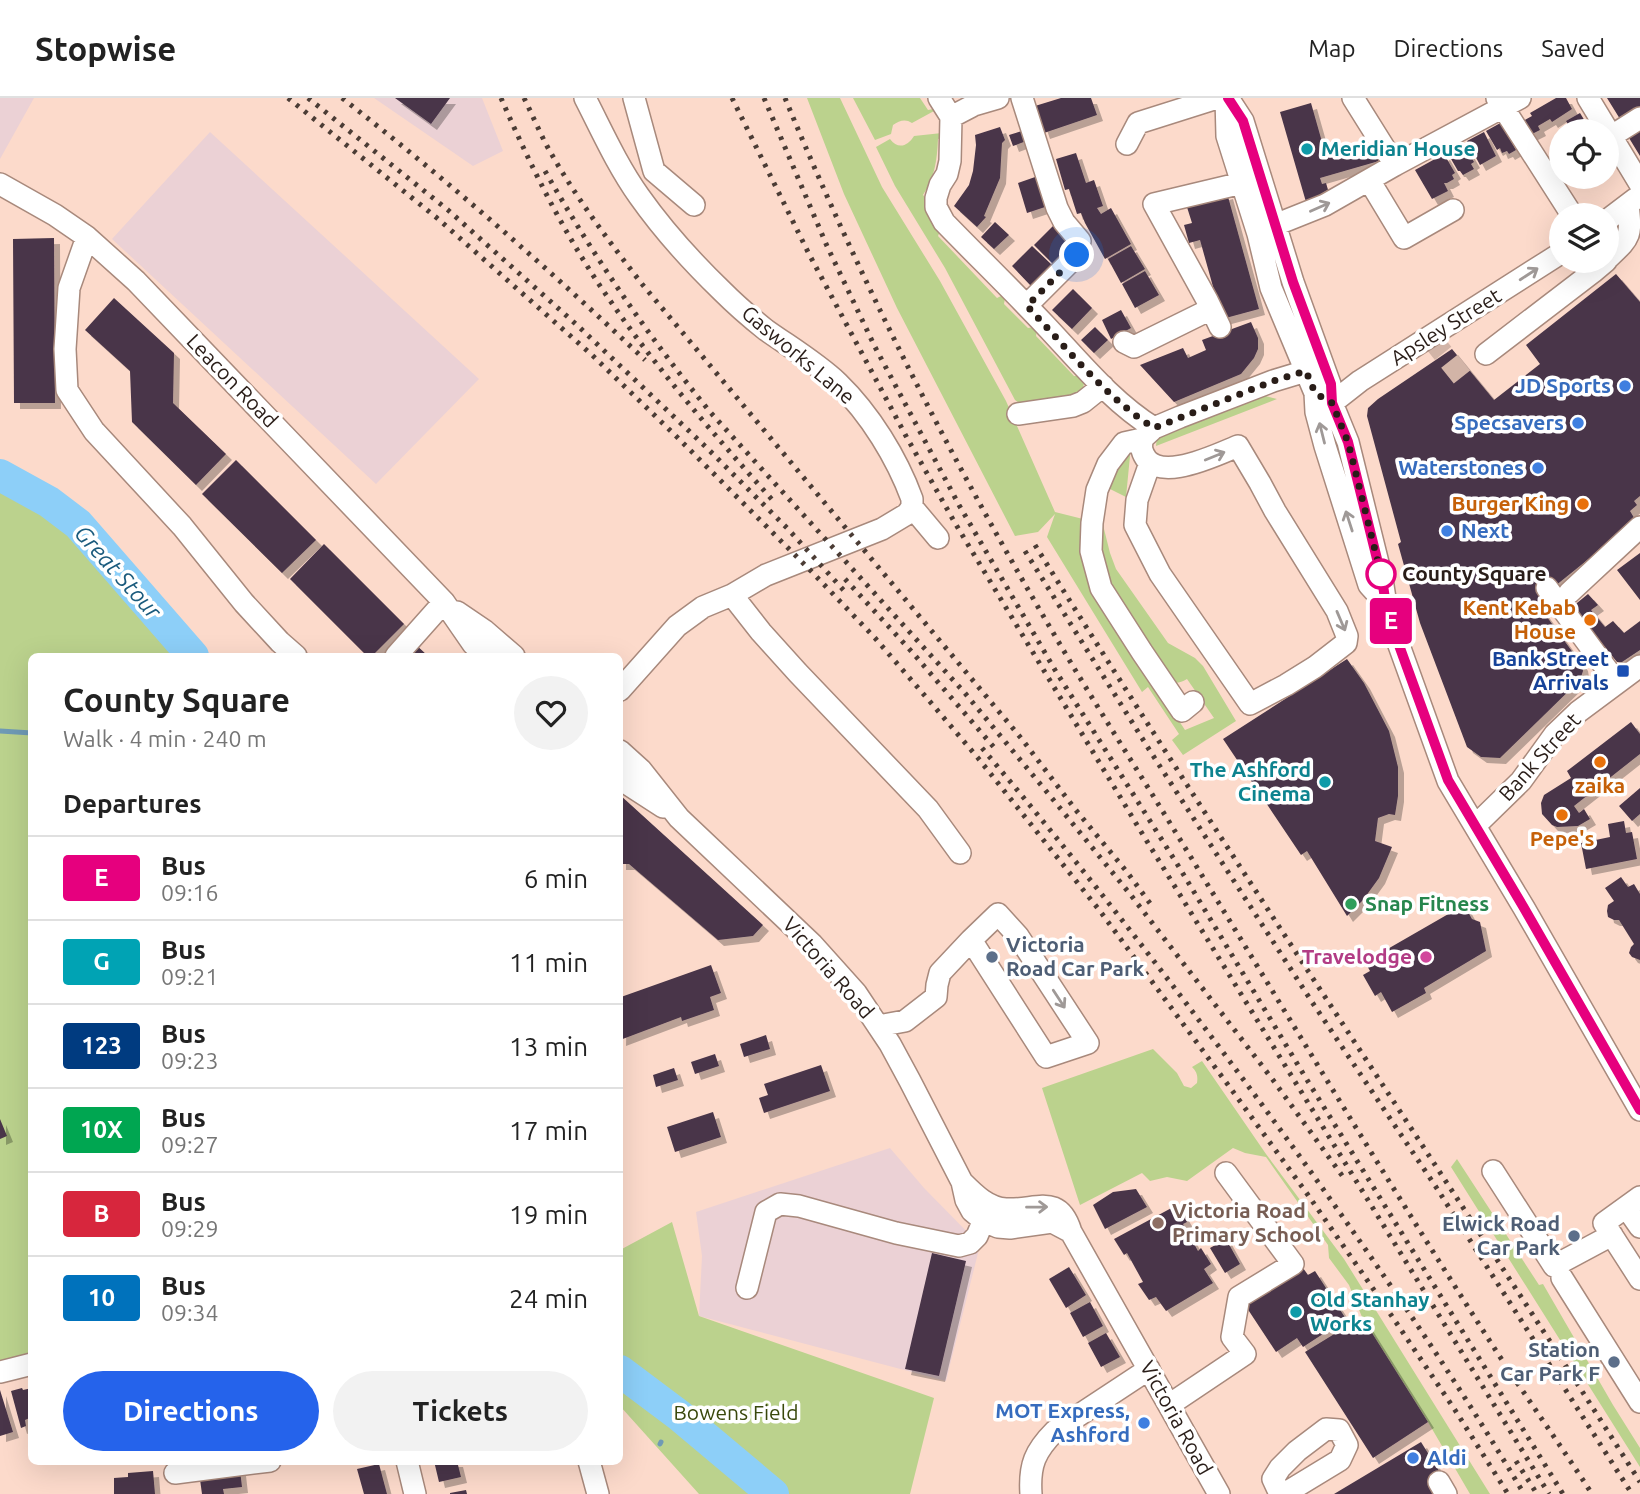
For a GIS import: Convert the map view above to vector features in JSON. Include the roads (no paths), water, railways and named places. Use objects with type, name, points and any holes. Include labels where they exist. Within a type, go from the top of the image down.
[{"type":"street","name":"Gasworks Lane","points":[[585,98],[613,154],[638,195],[693,262],[763,327],[838,383],[859,406],[879,432],[908,488],[912,507]]},
{"type":"street","points":[[634,98],[654,171],[694,205]]},
{"type":"street","points":[[939,98],[951,117],[950,161],[936,198],[936,206],[944,222],[1103,386],[1140,419],[1148,434],[1142,451],[1150,463],[1160,468],[1197,463],[1238,446],[1275,512],[1338,611],[1347,636],[1346,643],[1315,667],[1250,704],[1160,574],[1135,525],[1137,500],[1150,463]]},
{"type":"street","points":[[951,117],[974,105],[998,98]]},
{"type":"street","points":[[1022,98],[1057,208],[1064,222],[1080,241],[1077,255],[1027,306]]},
{"type":"street","points":[[1127,144],[1138,123],[1217,98]]},
{"type":"street","points":[[1227,98],[1227,135],[1242,183],[1293,282],[1331,384],[1324,398]]},
{"type":"street","points":[[1227,98],[1243,121],[1266,230],[1271,288],[1306,371],[1348,442],[1386,605],[1448,780],[1633,1083],[1640,1110]]},
{"type":"street","points":[[1353,98],[1395,165]]},
{"type":"street","points":[[1588,98],[1600,119]]},
{"type":"street","points":[[1266,230],[1325,205],[1507,101],[1565,203]]},
{"type":"street","points":[[1619,131],[1640,118]]},
{"type":"street","points":[[1619,151],[1640,184]]},
{"type":"street","points":[[1369,180],[1405,238],[1453,210]]},
{"type":"street","points":[[1124,342],[1134,347],[1215,318],[1154,204],[1242,183]]},
{"type":"street","name":"Leacon Road","points":[[0,184],[55,215],[87,237],[146,291],[444,602],[473,644],[483,653]]},
{"type":"street","points":[[1619,211],[1634,200]]},
{"type":"street","points":[[1634,200],[1630,225],[1634,244]]},
{"type":"street","points":[[87,237],[69,288],[65,349],[67,390],[94,431],[182,526],[244,603],[292,653]]},
{"type":"street","points":[[1619,248],[1626,241],[1634,244]]},
{"type":"street","name":"Apsley Street","points":[[1324,398],[1360,381],[1549,261]]},
{"type":"street","points":[[1486,354],[1592,273]]},
{"type":"street","points":[[1193,702],[1182,711],[1101,588],[1091,551],[1097,490],[1108,464],[1124,443],[1273,381],[1306,371]]},
{"type":"street","points":[[1018,414],[1073,406],[1083,402],[1103,386]]},
{"type":"street","points":[[623,687],[677,626],[703,607],[732,595],[766,575],[882,530],[901,519],[912,507],[938,538]]},
{"type":"street","points":[[1569,593],[1640,527]]},
{"type":"street","points":[[1546,588],[1617,683]]},
{"type":"street","points":[[732,595],[798,673],[928,809],[960,853]]},
{"type":"street","points":[[400,653],[444,602]]},
{"type":"street","name":"Leacon Road","points":[[444,602],[511,653]]},
{"type":"street","name":"Bank Street","points":[[1476,825],[1521,782],[1555,734],[1578,712],[1640,666]]},
{"type":"street","name":"Victoria Road","points":[[623,754],[641,770],[680,818],[813,944],[856,993],[890,1044],[962,1182],[978,1198],[987,1213],[1025,1207],[1054,1207],[1063,1213],[1071,1232],[1218,1494]]},
{"type":"street","name":"Victoria Road","points":[[623,780],[680,818]]},
{"type":"street","points":[[878,1026],[905,1021],[936,997],[940,973],[971,940],[998,914],[1018,936],[1088,1043],[1046,1057],[971,940]]},
{"type":"street","points":[[1493,1171],[1554,1266],[1612,1235]]},
{"type":"street","points":[[1168,1405],[1245,1354],[1232,1337],[1239,1297],[1293,1264],[1226,1173]]},
{"type":"street","points":[[1640,1227],[1633,1202],[1604,1223],[1640,1279]]},
{"type":"street","points":[[747,1288],[766,1212],[780,1204],[799,1206],[896,1233],[959,1246],[970,1243],[977,1236],[987,1213]]},
{"type":"street","points":[[1562,1278],[1640,1402]]},
{"type":"street","points":[[0,1372],[28,1365]]},
{"type":"street","points":[[1031,1494],[1033,1461],[1042,1445],[1055,1432],[1149,1369]]},
{"type":"street","points":[[175,1476],[245,1465]]},
{"type":"street","points":[[408,1465],[415,1494]]},
{"type":"street","points":[[590,1465],[598,1494]]},
{"type":"waterway","name":"Great Stour","points":[[0,475],[49,502],[78,524],[190,653]]},
{"type":"waterway","points":[[0,731],[28,733]]},
{"type":"waterway","name":"Great Stour","points":[[623,1373],[680,1416],[773,1494]]},
{"type":"waterway","points":[[675,1423],[680,1416]]},
{"type":"tunnel","points":[[1430,337],[1462,377]]},
{"type":"railway","points":[[288,98],[437,218],[592,355],[677,437],[875,638],[978,758],[1100,911],[1308,1195],[1455,1410],[1508,1494]]},
{"type":"railway","points":[[308,98],[448,210],[578,326],[707,448],[788,529],[848,595]]},
{"type":"railway","points":[[342,98],[496,225],[645,360]]},
{"type":"railway","points":[[501,98],[550,201],[609,299],[668,379],[776,504]]},
{"type":"railway","points":[[524,98],[568,182],[642,284],[1021,738],[1152,906]]},
{"type":"railway","points":[[732,98],[809,254],[955,523],[1140,830],[1549,1494]]},
{"type":"railway","points":[[764,98],[827,246],[875,347],[959,505],[1055,670],[1179,867],[1563,1494]]},
{"type":"railway","points":[[785,98],[878,306],[947,442],[1020,575],[1086,688],[1412,1217],[1505,1365],[1592,1494]]},
{"type":"railway","points":[[545,171],[583,234],[665,355],[711,413],[964,692],[1051,797],[1130,894],[1273,1080],[1346,1181]]},
{"type":"railway","points":[[1035,545],[1184,781],[1640,1482]]},
{"type":"railway","points":[[1025,551],[1152,754],[1312,1002],[1436,1187],[1632,1494]]},
{"type":"railway","points":[[845,579],[998,752]]},
{"type":"railway","points":[[982,748],[1144,948],[1298,1154],[1415,1321],[1524,1494]]},
{"type":"railway","points":[[1516,1461],[1537,1494]]},
{"type":"place","name":"Meridian House","points":[[1307,149]]},
{"type":"place","name":"JD Sports","points":[[1625,386]]},
{"type":"place","name":"Specsavers","points":[[1578,423]]},
{"type":"place","name":"Waterstones","points":[[1538,468]]},
{"type":"place","name":"Burger King","points":[[1583,504]]},
{"type":"place","name":"Next","points":[[1447,531]]},
{"type":"place","name":"County Square","points":[[1381,574]]},
{"type":"place","name":"Kent Kebab House","points":[[1590,620]]},
{"type":"place","name":"Bank Street Arrivals","points":[[1623,671]]},
{"type":"place","name":"zaika","points":[[1600,762]]},
{"type":"place","name":"The Ashford Cinema","points":[[1325,782]]},
{"type":"place","name":"Pepe's","points":[[1562,815]]},
{"type":"place","name":"Snap Fitness","points":[[1351,904]]},
{"type":"place","name":"Victoria Road Car Park","points":[[992,957]]},
{"type":"place","name":"Travelodge","points":[[1426,957]]},
{"type":"place","name":"Victoria Road Primary School","points":[[1158,1223]]},
{"type":"place","name":"Elwick Road Car Park","points":[[1574,1236]]},
{"type":"place","name":"Old Stanhay Works","points":[[1296,1312]]},
{"type":"place","name":"Station Car Park F","points":[[1614,1362]]},
{"type":"place","name":"MOT Express, Ashford","points":[[1144,1423]]},
{"type":"place","name":"Aldi","points":[[1413,1458]]},
{"type":"park label","name":"Bowens Field","points":[[736,1413]]}]
